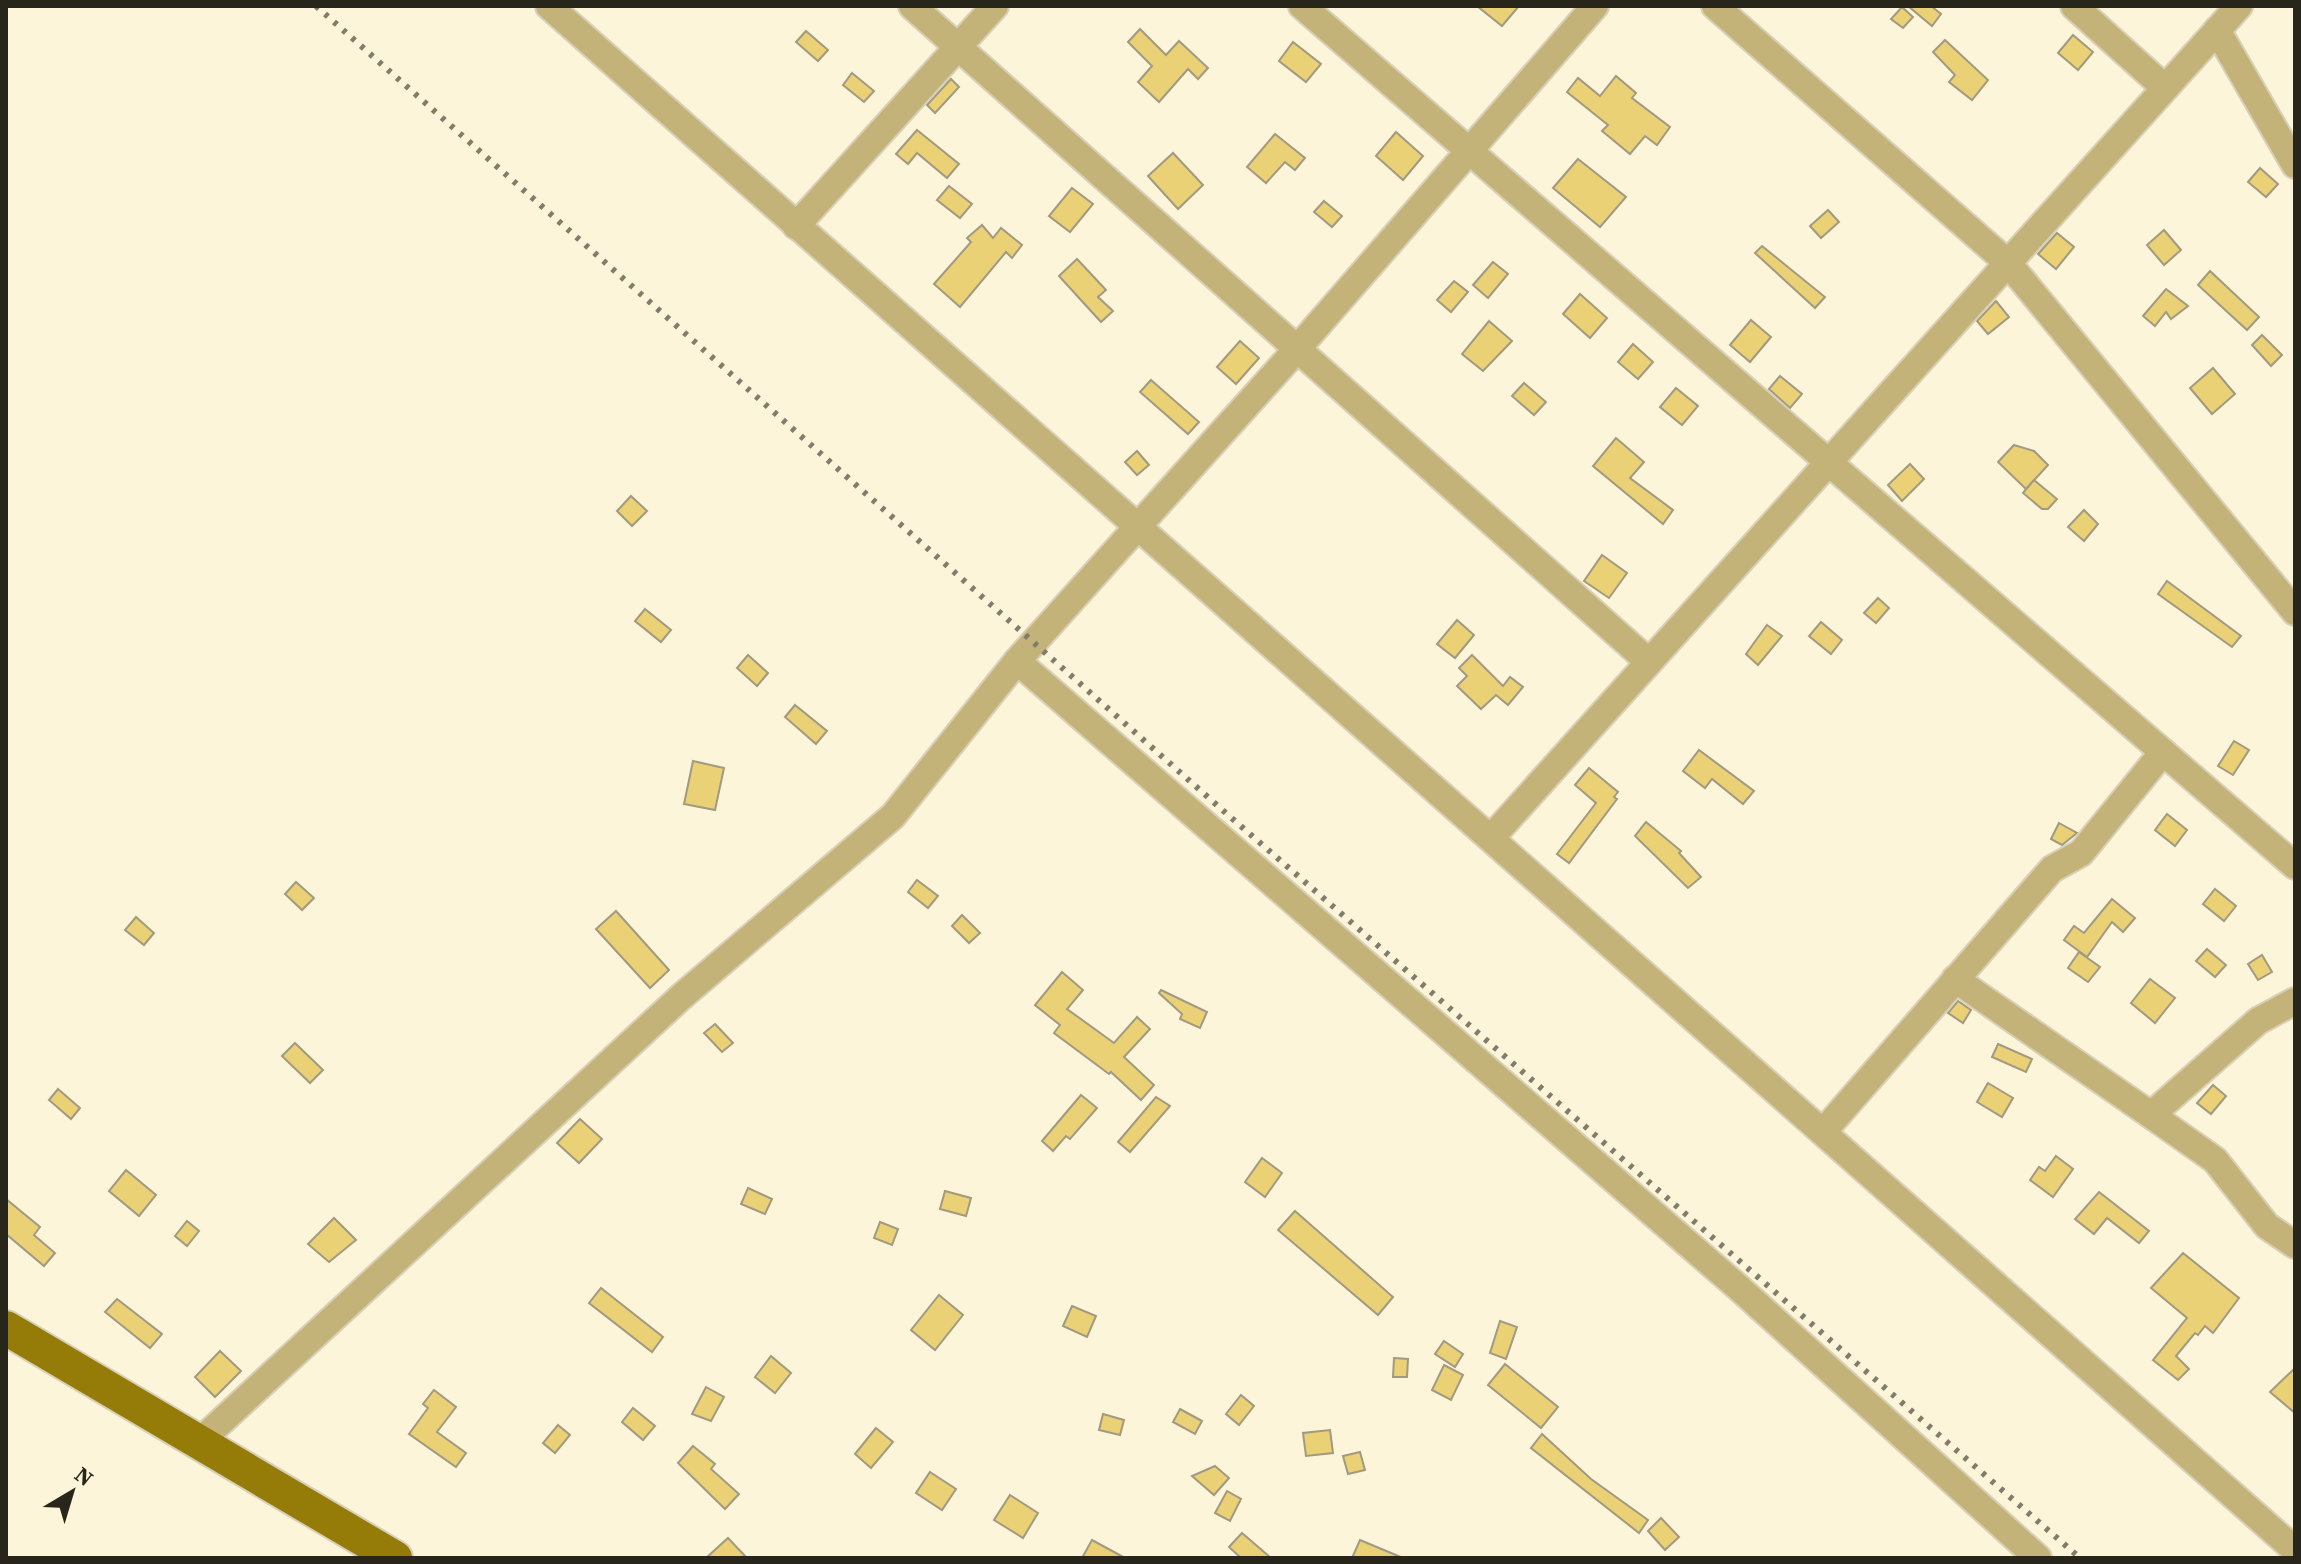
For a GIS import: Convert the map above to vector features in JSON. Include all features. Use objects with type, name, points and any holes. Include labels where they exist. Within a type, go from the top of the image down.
[{"type":"main road","points":[[6,1328],[395,1558]]},
{"type":"street","points":[[549,6],[2295,1550]]},
{"type":"street","points":[[912,6],[1649,662]]},
{"type":"street","points":[[796,226],[995,6]]},
{"type":"street","points":[[1302,6],[2295,866]]},
{"type":"street","points":[[198,1443],[681,997],[893,816],[1017,661],[1298,348],[1595,6]]},
{"type":"street","points":[[1715,6],[2008,263],[2295,612]]},
{"type":"street","points":[[2074,6],[2165,88]]},
{"type":"street","points":[[1491,838],[2239,6]]},
{"type":"street","points":[[2217,30],[2295,165]]},
{"type":"street","points":[[1017,661],[1739,1288],[2038,1558]]},
{"type":"street","points":[[1823,1132],[2052,869],[2081,853],[2163,752]]},
{"type":"street","points":[[1955,979],[2215,1160],[2267,1226],[2295,1245]]},
{"type":"street","points":[[2151,1115],[2258,1021],[2295,1001]]},
{"type":"building","points":[[1477,6],[1519,6],[1502,26]]},
{"type":"building","points":[[1908,6],[1931,6],[1941,14],[1932,26]]},
{"type":"building","points":[[1902,7],[1913,17],[1903,28],[1891,19]]},
{"type":"building","points":[[1140,29],[1166,55],[1179,41],[1208,68],[1198,79],[1188,69],[1159,102],[1138,82],[1152,66],[1128,42]]},
{"type":"building","points":[[806,31],[828,50],[818,61],[796,42]]},
{"type":"building","points":[[2073,35],[2093,52],[2078,70],[2058,53]]},
{"type":"building","points":[[1945,40],[1988,80],[1972,100],[1949,82],[1955,75],[1933,52]]},
{"type":"building","points":[[1293,42],[1321,64],[1306,82],[1279,61]]},
{"type":"building","points":[[852,73],[874,91],[864,102],[843,85]]},
{"type":"building","points":[[1616,76],[1636,93],[1632,98],[1670,127],[1657,145],[1645,136],[1630,154],[1602,131],[1608,125],[1567,92],[1578,78],[1600,96]]},
{"type":"building","points":[[951,79],[959,87],[935,113],[927,105]]},
{"type":"building","points":[[917,130],[959,164],[947,178],[917,153],[908,164],[896,154]]},
{"type":"building","points":[[1396,132],[1423,156],[1403,180],[1376,156]]},
{"type":"building","points":[[1275,134],[1305,158],[1295,170],[1285,162],[1266,183],[1247,167]]},
{"type":"building","points":[[1173,153],[1203,185],[1178,209],[1148,176]]},
{"type":"building","points":[[1578,159],[1626,197],[1600,227],[1553,188]]},
{"type":"building","points":[[2260,168],[2278,184],[2266,197],[2248,182]]},
{"type":"building","points":[[949,186],[972,204],[960,218],[937,200]]},
{"type":"building","points":[[1072,188],[1093,204],[1070,232],[1049,216]]},
{"type":"building","points":[[1324,201],[1342,216],[1332,227],[1314,212]]},
{"type":"building","points":[[1828,210],[1839,222],[1821,238],[1810,226]]},
{"type":"building","points":[[982,225],[993,238],[1001,228],[1022,245],[1012,258],[1006,252],[960,307],[934,284],[971,242],[967,238]]},
{"type":"building","points":[[2164,230],[2181,250],[2164,265],[2147,245]]},
{"type":"building","points":[[2057,233],[2074,247],[2056,269],[2038,254]]},
{"type":"building","points":[[1762,246],[1825,297],[1815,308],[1755,253]]},
{"type":"building","points":[[1077,259],[1106,290],[1098,297],[1113,311],[1101,322],[1059,276]]},
{"type":"building","points":[[1493,262],[1508,274],[1488,298],[1473,285]]},
{"type":"building","points":[[2210,271],[2259,317],[2247,330],[2198,285]]},
{"type":"building","points":[[1454,281],[1468,292],[1451,312],[1437,300]]},
{"type":"building","points":[[2166,289],[2188,306],[2171,319],[2166,312],[2155,326],[2143,316]]},
{"type":"building","points":[[1580,294],[1607,318],[1590,338],[1563,314]]},
{"type":"building","points":[[1996,301],[2009,317],[1988,334],[1977,321]]},
{"type":"building","points":[[1751,320],[1771,337],[1750,362],[1730,345]]},
{"type":"building","points":[[1489,321],[1512,341],[1483,371],[1462,354]]},
{"type":"building","points":[[2262,335],[2282,355],[2271,366],[2252,345]]},
{"type":"building","points":[[1240,341],[1259,358],[1236,384],[1217,367]]},
{"type":"building","points":[[1633,344],[1653,362],[1638,379],[1618,362]]},
{"type":"building","points":[[2213,368],[2235,394],[2212,414],[2190,388]]},
{"type":"building","points":[[1780,376],[1802,394],[1790,408],[1769,389]]},
{"type":"building","points":[[1151,380],[1199,422],[1188,434],[1140,392]]},
{"type":"building","points":[[1524,383],[1546,402],[1534,415],[1512,396]]},
{"type":"building","points":[[1676,388],[1698,406],[1682,425],[1660,407]]},
{"type":"building","points":[[1616,438],[1644,462],[1630,478],[1673,510],[1663,524],[1593,466]]},
{"type":"building","points":[[2014,445],[2034,451],[2048,465],[2026,489],[1998,462]]},
{"type":"building","points":[[1137,451],[1149,465],[1137,475],[1125,462]]},
{"type":"building","points":[[1910,464],[1924,479],[1902,501],[1888,485]]},
{"type":"building","points":[[2034,480],[2057,499],[2048,509],[2042,509],[2023,493]]},
{"type":"building","points":[[631,496],[647,511],[632,526],[617,511]]},
{"type":"building","points":[[2084,510],[2098,524],[2084,541],[2068,527]]},
{"type":"building","points":[[1602,555],[1627,573],[1609,598],[1584,581]]},
{"type":"building","points":[[2167,581],[2241,636],[2232,647],[2158,594]]},
{"type":"building","points":[[1878,598],[1889,608],[1876,623],[1864,613]]},
{"type":"building","points":[[645,609],[671,630],[661,642],[635,621]]},
{"type":"building","points":[[1457,620],[1474,635],[1455,658],[1437,644]]},
{"type":"building","points":[[1821,622],[1842,640],[1831,654],[1809,636]]},
{"type":"building","points":[[1767,625],[1782,636],[1758,665],[1746,654]]},
{"type":"building","points":[[748,655],[768,673],[757,686],[737,668]]},
{"type":"building","points":[[1472,655],[1503,686],[1510,677],[1523,687],[1508,705],[1496,695],[1481,709],[1457,686],[1467,676],[1459,668]]},
{"type":"building","points":[[795,705],[827,731],[816,744],[785,717]]},
{"type":"building","points":[[2234,741],[2249,750],[2233,775],[2218,766]]},
{"type":"building","points":[[1699,750],[1754,791],[1743,804],[1712,779],[1705,788],[1683,771]]},
{"type":"building","points":[[693,761],[724,768],[715,810],[684,804]]},
{"type":"building","points":[[1589,768],[1618,792],[1614,797],[1617,799],[1569,863],[1557,854],[1596,803],[1575,785]]},
{"type":"building","points":[[2167,814],[2187,830],[2175,846],[2155,830]]},
{"type":"building","points":[[1646,822],[1681,851],[1679,853],[1701,877],[1688,888],[1635,836]]},
{"type":"building","points":[[2059,823],[2077,833],[2062,845],[2051,839]]},
{"type":"building","points":[[917,880],[938,896],[928,908],[908,892]]},
{"type":"building","points":[[296,882],[314,898],[302,910],[285,894]]},
{"type":"building","points":[[2215,889],[2236,906],[2224,921],[2203,904]]},
{"type":"building","points":[[2112,899],[2135,918],[2123,932],[2112,922],[2087,957],[2064,940],[2074,926],[2084,933]]},
{"type":"building","points":[[616,911],[669,970],[650,988],[596,929]]},
{"type":"building","points":[[962,915],[980,933],[969,943],[952,926]]},
{"type":"building","points":[[136,917],[154,933],[144,945],[125,930]]},
{"type":"building","points":[[2207,949],[2226,965],[2215,977],[2196,961]]},
{"type":"building","points":[[2079,952],[2100,967],[2088,982],[2068,968]]},
{"type":"building","points":[[2262,955],[2272,972],[2258,980],[2248,964]]},
{"type":"building","points":[[1062,972],[1083,990],[1067,1009],[1114,1043],[1137,1017],[1150,1029],[1124,1057],[1154,1085],[1141,1100],[1111,1072],[1109,1074],[1054,1033],[1060,1025],[1035,1005]]},
{"type":"building","points":[[2150,979],[2175,998],[2155,1023],[2131,1003]]},
{"type":"building","points":[[1161,990],[1207,1012],[1200,1028],[1180,1019],[1182,1014],[1159,993]]},
{"type":"building","points":[[1958,1001],[1971,1010],[1963,1023],[1948,1013]]},
{"type":"building","points":[[715,1024],[733,1043],[722,1052],[704,1033]]},
{"type":"building","points":[[295,1043],[323,1070],[310,1083],[282,1056]]},
{"type":"building","points":[[1998,1044],[2032,1059],[2026,1072],[1992,1057]]},
{"type":"building","points":[[1988,1083],[2013,1098],[2002,1117],[1977,1102]]},
{"type":"building","points":[[2213,1085],[2226,1096],[2211,1114],[2197,1103]]},
{"type":"building","points":[[58,1089],[80,1108],[71,1119],[49,1100]]},
{"type":"building","points":[[1081,1095],[1097,1108],[1070,1139],[1066,1136],[1053,1151],[1042,1141]]},
{"type":"building","points":[[1156,1097],[1170,1106],[1130,1152],[1118,1142]]},
{"type":"building","points":[[580,1119],[602,1139],[579,1163],[557,1143]]},
{"type":"building","points":[[2056,1156],[2073,1169],[2053,1197],[2030,1180],[2039,1167],[2045,1171]]},
{"type":"building","points":[[1262,1158],[1282,1173],[1265,1197],[1245,1182]]},
{"type":"building","points":[[126,1170],[156,1195],[139,1216],[109,1191]]},
{"type":"building","points":[[748,1188],[772,1199],[765,1214],[741,1204]]},
{"type":"building","points":[[945,1191],[971,1198],[966,1216],[940,1209]]},
{"type":"building","points":[[2099,1192],[2149,1231],[2139,1243],[2107,1218],[2094,1234],[2075,1219]]},
{"type":"building","points":[[6,1199],[40,1227],[34,1235],[55,1253],[44,1266],[6,1234]]},
{"type":"building","points":[[1295,1211],[1393,1297],[1378,1315],[1278,1230]]},
{"type":"building","points":[[334,1218],[356,1240],[329,1262],[308,1244]]},
{"type":"building","points":[[187,1221],[199,1231],[187,1246],[175,1236]]},
{"type":"building","points":[[880,1222],[898,1229],[892,1245],[874,1238]]},
{"type":"building","points":[[2183,1253],[2239,1298],[2213,1333],[2205,1326],[2176,1356],[2189,1369],[2178,1380],[2153,1360],[2187,1318],[2151,1288]]},
{"type":"building","points":[[601,1288],[663,1337],[652,1352],[589,1303]]},
{"type":"building","points":[[939,1295],[963,1315],[935,1350],[911,1330]]},
{"type":"building","points":[[117,1299],[162,1334],[150,1348],[105,1312]]},
{"type":"building","points":[[1072,1306],[1096,1316],[1087,1337],[1063,1326]]},
{"type":"building","points":[[1500,1321],[1517,1327],[1506,1359],[1490,1353]]},
{"type":"building","points":[[1444,1341],[1463,1354],[1455,1367],[1435,1354]]},
{"type":"building","points":[[220,1351],[241,1371],[215,1397],[195,1377]]},
{"type":"building","points":[[771,1356],[791,1373],[775,1393],[755,1377]]},
{"type":"building","points":[[1394,1358],[1408,1359],[1407,1377],[1393,1377]]},
{"type":"building","points":[[1505,1364],[1558,1407],[1541,1428],[1488,1385]]},
{"type":"building","points":[[1444,1365],[1463,1375],[1451,1400],[1432,1390]]},
{"type":"building","points":[[2295,1368],[2295,1413],[2270,1392]]},
{"type":"building","points":[[706,1387],[724,1397],[711,1421],[692,1414]]},
{"type":"building","points":[[434,1390],[456,1407],[437,1432],[466,1453],[456,1467],[409,1434],[428,1408],[423,1404]]},
{"type":"building","points":[[1241,1395],[1254,1406],[1239,1425],[1226,1414]]},
{"type":"building","points":[[633,1408],[655,1426],[643,1440],[622,1422]]},
{"type":"building","points":[[1180,1409],[1202,1421],[1195,1434],[1173,1422]]},
{"type":"building","points":[[1103,1414],[1124,1420],[1120,1435],[1099,1430]]},
{"type":"building","points":[[558,1425],[570,1435],[555,1453],[543,1443]]},
{"type":"building","points":[[876,1428],[893,1442],[871,1468],[855,1454]]},
{"type":"building","points":[[1330,1430],[1333,1453],[1306,1456],[1303,1433]]},
{"type":"building","points":[[1542,1434],[1591,1479],[1648,1520],[1639,1533],[1531,1448]]},
{"type":"building","points":[[693,1446],[715,1464],[711,1469],[739,1494],[725,1509],[678,1463]]},
{"type":"building","points":[[1360,1452],[1365,1470],[1348,1474],[1343,1456]]},
{"type":"building","points":[[1215,1466],[1229,1478],[1214,1495],[1192,1476]]},
{"type":"building","points":[[930,1472],[956,1489],[942,1510],[916,1493]]},
{"type":"building","points":[[1227,1491],[1241,1499],[1230,1521],[1215,1513]]},
{"type":"building","points":[[1010,1495],[1038,1513],[1023,1538],[994,1520]]},
{"type":"building","points":[[1661,1518],[1679,1537],[1665,1550],[1648,1531]]},
{"type":"building","points":[[1242,1533],[1271,1558],[1241,1558],[1229,1547]]},
{"type":"building","points":[[728,1538],[747,1558],[706,1558]]},
{"type":"building","points":[[1092,1540],[1125,1558],[1082,1558]]},
{"type":"building","points":[[1360,1540],[1403,1558],[1352,1558]]},
{"type":"railway","points":[[316,6],[1227,814],[2080,1558]]}]
